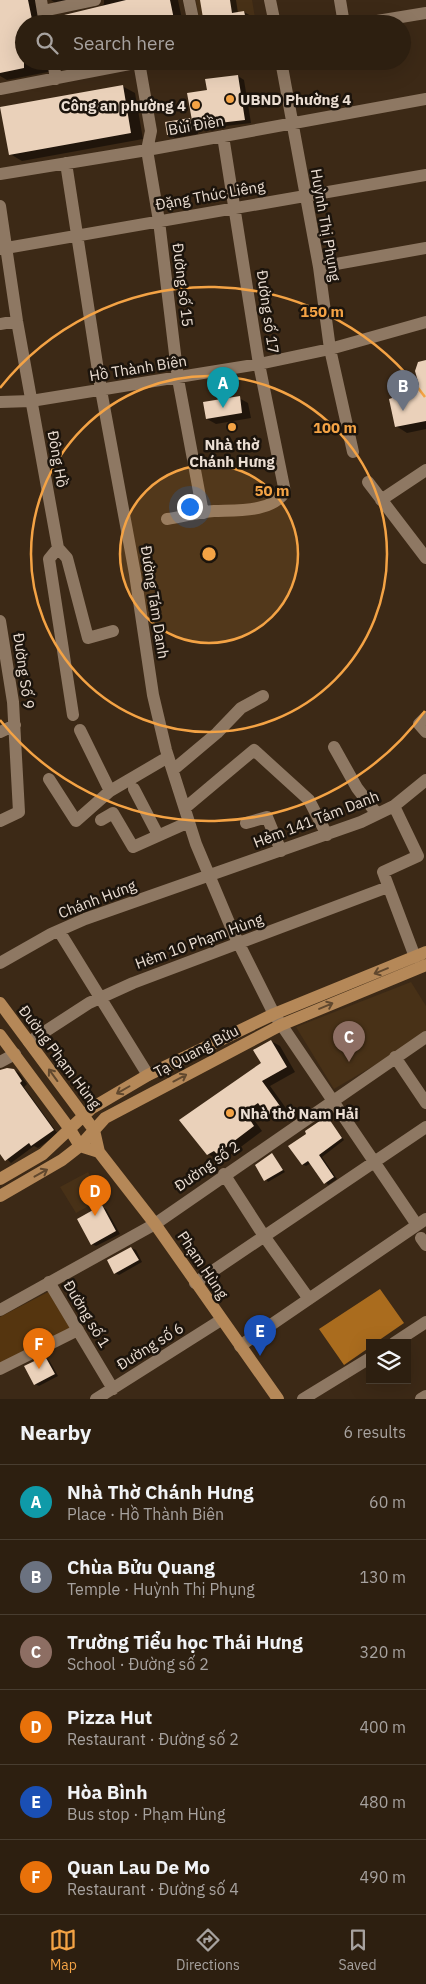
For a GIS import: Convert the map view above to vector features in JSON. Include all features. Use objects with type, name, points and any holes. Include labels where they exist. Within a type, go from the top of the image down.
[{"type":"main road","name":"Tạ Quang Bửu","points":[[0,1179],[43,1154],[82,1115],[148,1075],[274,1014],[421,954]]},
{"type":"main road","name":"Tạ Quang Bửu","points":[[0,1196],[50,1168],[80,1146],[105,1118],[281,1025],[426,965]]},
{"type":"main road","name":"Đường Phạm Hùng","points":[[0,1004],[94,1130]]},
{"type":"main road","points":[[0,1035],[69,1128],[80,1146],[99,1152]]},
{"type":"main road","name":"Phạm Hùng","points":[[94,1130],[99,1152],[155,1224],[278,1399]]},
{"type":"street","points":[[43,12],[95,0]]},
{"type":"street","points":[[189,0],[192,15]]},
{"type":"street","points":[[270,0],[272,15]]},
{"type":"street","points":[[340,0],[342,15]]},
{"type":"street","points":[[411,16],[426,14],[423,0]]},
{"type":"street","points":[[54,70],[56,79]]},
{"type":"street","points":[[0,89],[102,70]]},
{"type":"street","name":"Đường số 15","points":[[143,70],[151,131],[147,150],[159,221],[178,379],[203,513]]},
{"type":"street","name":"Huỳnh Thị Phụng","points":[[282,70],[318,266],[330,349],[353,452]]},
{"type":"street","name":"Bùi Điền","points":[[0,174],[291,125],[426,100]]},
{"type":"street","name":"Đường số 17","points":[[203,513],[231,512],[272,504],[286,492],[259,364],[236,207],[223,136]]},
{"type":"street","name":"Đường Tám Danh","points":[[66,163],[101,390],[135,574],[153,695],[168,757],[189,822],[239,944],[274,1014],[331,1101],[422,1232]]},
{"type":"street","name":"Đặng Thúc Liêng","points":[[3,248],[426,175]]},
{"type":"street","name":"Đông Hồ","points":[[0,206],[3,248],[58,548],[49,559],[73,715]]},
{"type":"street","points":[[318,266],[426,248]]},
{"type":"street","points":[[0,324],[17,321]]},
{"type":"street","name":"Hồ Thành Biên","points":[[0,402],[31,401],[178,379],[259,364],[330,349],[426,323]]},
{"type":"street","points":[[381,500],[426,470]]},
{"type":"street","points":[[368,482],[426,557]]},
{"type":"street","points":[[167,519],[203,513]]},
{"type":"street","points":[[58,548],[67,558],[88,638],[113,631]]},
{"type":"street","name":"Đường Số 9","points":[[0,621],[15,725],[19,812],[0,821]]},
{"type":"street","points":[[172,770],[217,733],[241,708],[264,696]]},
{"type":"street","points":[[426,717],[419,724],[426,732]]},
{"type":"street","points":[[0,732],[15,725]]},
{"type":"street","points":[[80,730],[110,791]]},
{"type":"street","points":[[334,747],[357,788],[377,814]]},
{"type":"street","points":[[185,808],[254,750],[309,800],[327,835]]},
{"type":"street","points":[[49,780],[76,821],[110,791],[168,757]]},
{"type":"street","points":[[134,788],[158,835]]},
{"type":"street","name":"Hẻm 141 Tám Danh","points":[[210,876],[361,822],[394,806],[424,788]]},
{"type":"street","points":[[394,806],[418,856],[383,872],[388,887],[421,954]]},
{"type":"street","points":[[101,820],[112,813],[133,847],[189,822]]},
{"type":"street","points":[[246,823],[267,817],[281,851]]},
{"type":"street","name":"Chánh Hưng","points":[[0,963],[85,918],[210,876]]},
{"type":"street","name":"Hẻm 10 Phạm Hùng","points":[[29,1042],[66,1016],[133,983],[388,887]]},
{"type":"street","points":[[59,931],[148,1075]]},
{"type":"street","name":"Đường số 2","points":[[0,1310],[155,1224],[224,1174],[426,1037]]},
{"type":"street","points":[[0,1062],[15,1054]]},
{"type":"street","points":[[396,1057],[426,1103]]},
{"type":"street","points":[[196,1283],[426,1127]]},
{"type":"street","points":[[224,1174],[264,1236],[309,1299]]},
{"type":"street","points":[[240,1346],[309,1299],[422,1232]]},
{"type":"street","name":"Đường số 1","points":[[50,1282],[113,1389]]},
{"type":"street","name":"Đường số 6","points":[[96,1399],[221,1320]]},
{"type":"street","points":[[400,1339],[426,1322]]},
{"type":"street","points":[[0,1369],[78,1330]]},
{"type":"street","points":[[303,1399],[366,1360]]},
{"type":"street","points":[[421,1399],[426,1396]]},
{"type":"shaded area","points":[[196,0],[252,0],[254,15],[198,15]]},
{"type":"shaded area","points":[[411,982],[426,1006],[426,1035],[334,1089],[296,1027]]},
{"type":"shaded area","points":[[88,1172],[103,1198],[76,1213],[60,1187]]},
{"type":"shaded area","points":[[380,1289],[404,1323],[381,1339],[366,1339],[366,1350],[344,1365],[319,1329]]},
{"type":"shaded area","points":[[50,1291],[76,1326],[0,1365],[0,1317]]},
{"type":"building","points":[[0,0],[28,0],[31,15],[15,15],[15,70],[0,73]]},
{"type":"building","points":[[126,0],[170,0],[173,15],[64,15]]},
{"type":"building","points":[[200,0],[230,0],[232,13],[244,11],[245,15],[202,15]]},
{"type":"building","name":"UBND Phường 4","points":[[238,75],[245,120],[193,126],[187,93],[207,90],[205,79]]},
{"type":"building","points":[[123,85],[131,133],[9,155],[0,107]]},
{"type":"building","points":[[190,118],[192,131],[167,135],[165,122]]},
{"type":"building","points":[[426,360],[426,421],[395,427],[389,399],[392,398],[391,390],[419,385],[415,371],[418,362]]},
{"type":"building","name":"Nhà thờ Chánh Hưng","points":[[240,396],[242,413],[206,419],[203,402]]},
{"type":"building","name":"Nhà thờ Nam Hải","points":[[271,1040],[287,1067],[262,1081],[280,1106],[267,1116],[258,1103],[245,1112],[254,1126],[217,1154],[214,1151],[207,1155],[179,1120],[261,1063],[253,1050]]},
{"type":"building","points":[[14,1069],[22,1081],[20,1083],[54,1130],[31,1146],[29,1143],[5,1161],[0,1154],[0,1070]]},
{"type":"building","points":[[327,1116],[342,1138],[319,1155],[334,1177],[324,1184],[308,1161],[302,1165],[288,1146],[306,1134],[305,1131]]},
{"type":"building","points":[[272,1153],[283,1170],[264,1181],[255,1165]]},
{"type":"building","points":[[102,1205],[116,1231],[91,1245],[77,1219]]},
{"type":"building","points":[[131,1247],[139,1260],[114,1274],[107,1260]]},
{"type":"building","points":[[45,1356],[55,1374],[34,1385],[24,1366]]},
{"type":"place","name":"UBND Phường 4","points":[[230,99]]},
{"type":"place","name":"Công an phường 4","points":[[196,105]]},
{"type":"place","name":"Nhà Thờ Chánh Hưng","points":[[223,408]]},
{"type":"place","name":"Chùa Bửu Quang","points":[[403,411]]},
{"type":"place","name":"Nhà thờ Chánh Hưng","points":[[232,427]]},
{"type":"place","name":"Trường Tiểu học Thái Hưng","points":[[349,1062]]},
{"type":"place","name":"Nhà thờ Nam Hải","points":[[230,1113]]},
{"type":"place","name":"Pizza Hut","points":[[95,1216]]},
{"type":"place","name":"Hòa Bình","points":[[260,1356]]},
{"type":"place","name":"Quan Lau De Mo","points":[[39,1369]]}]
